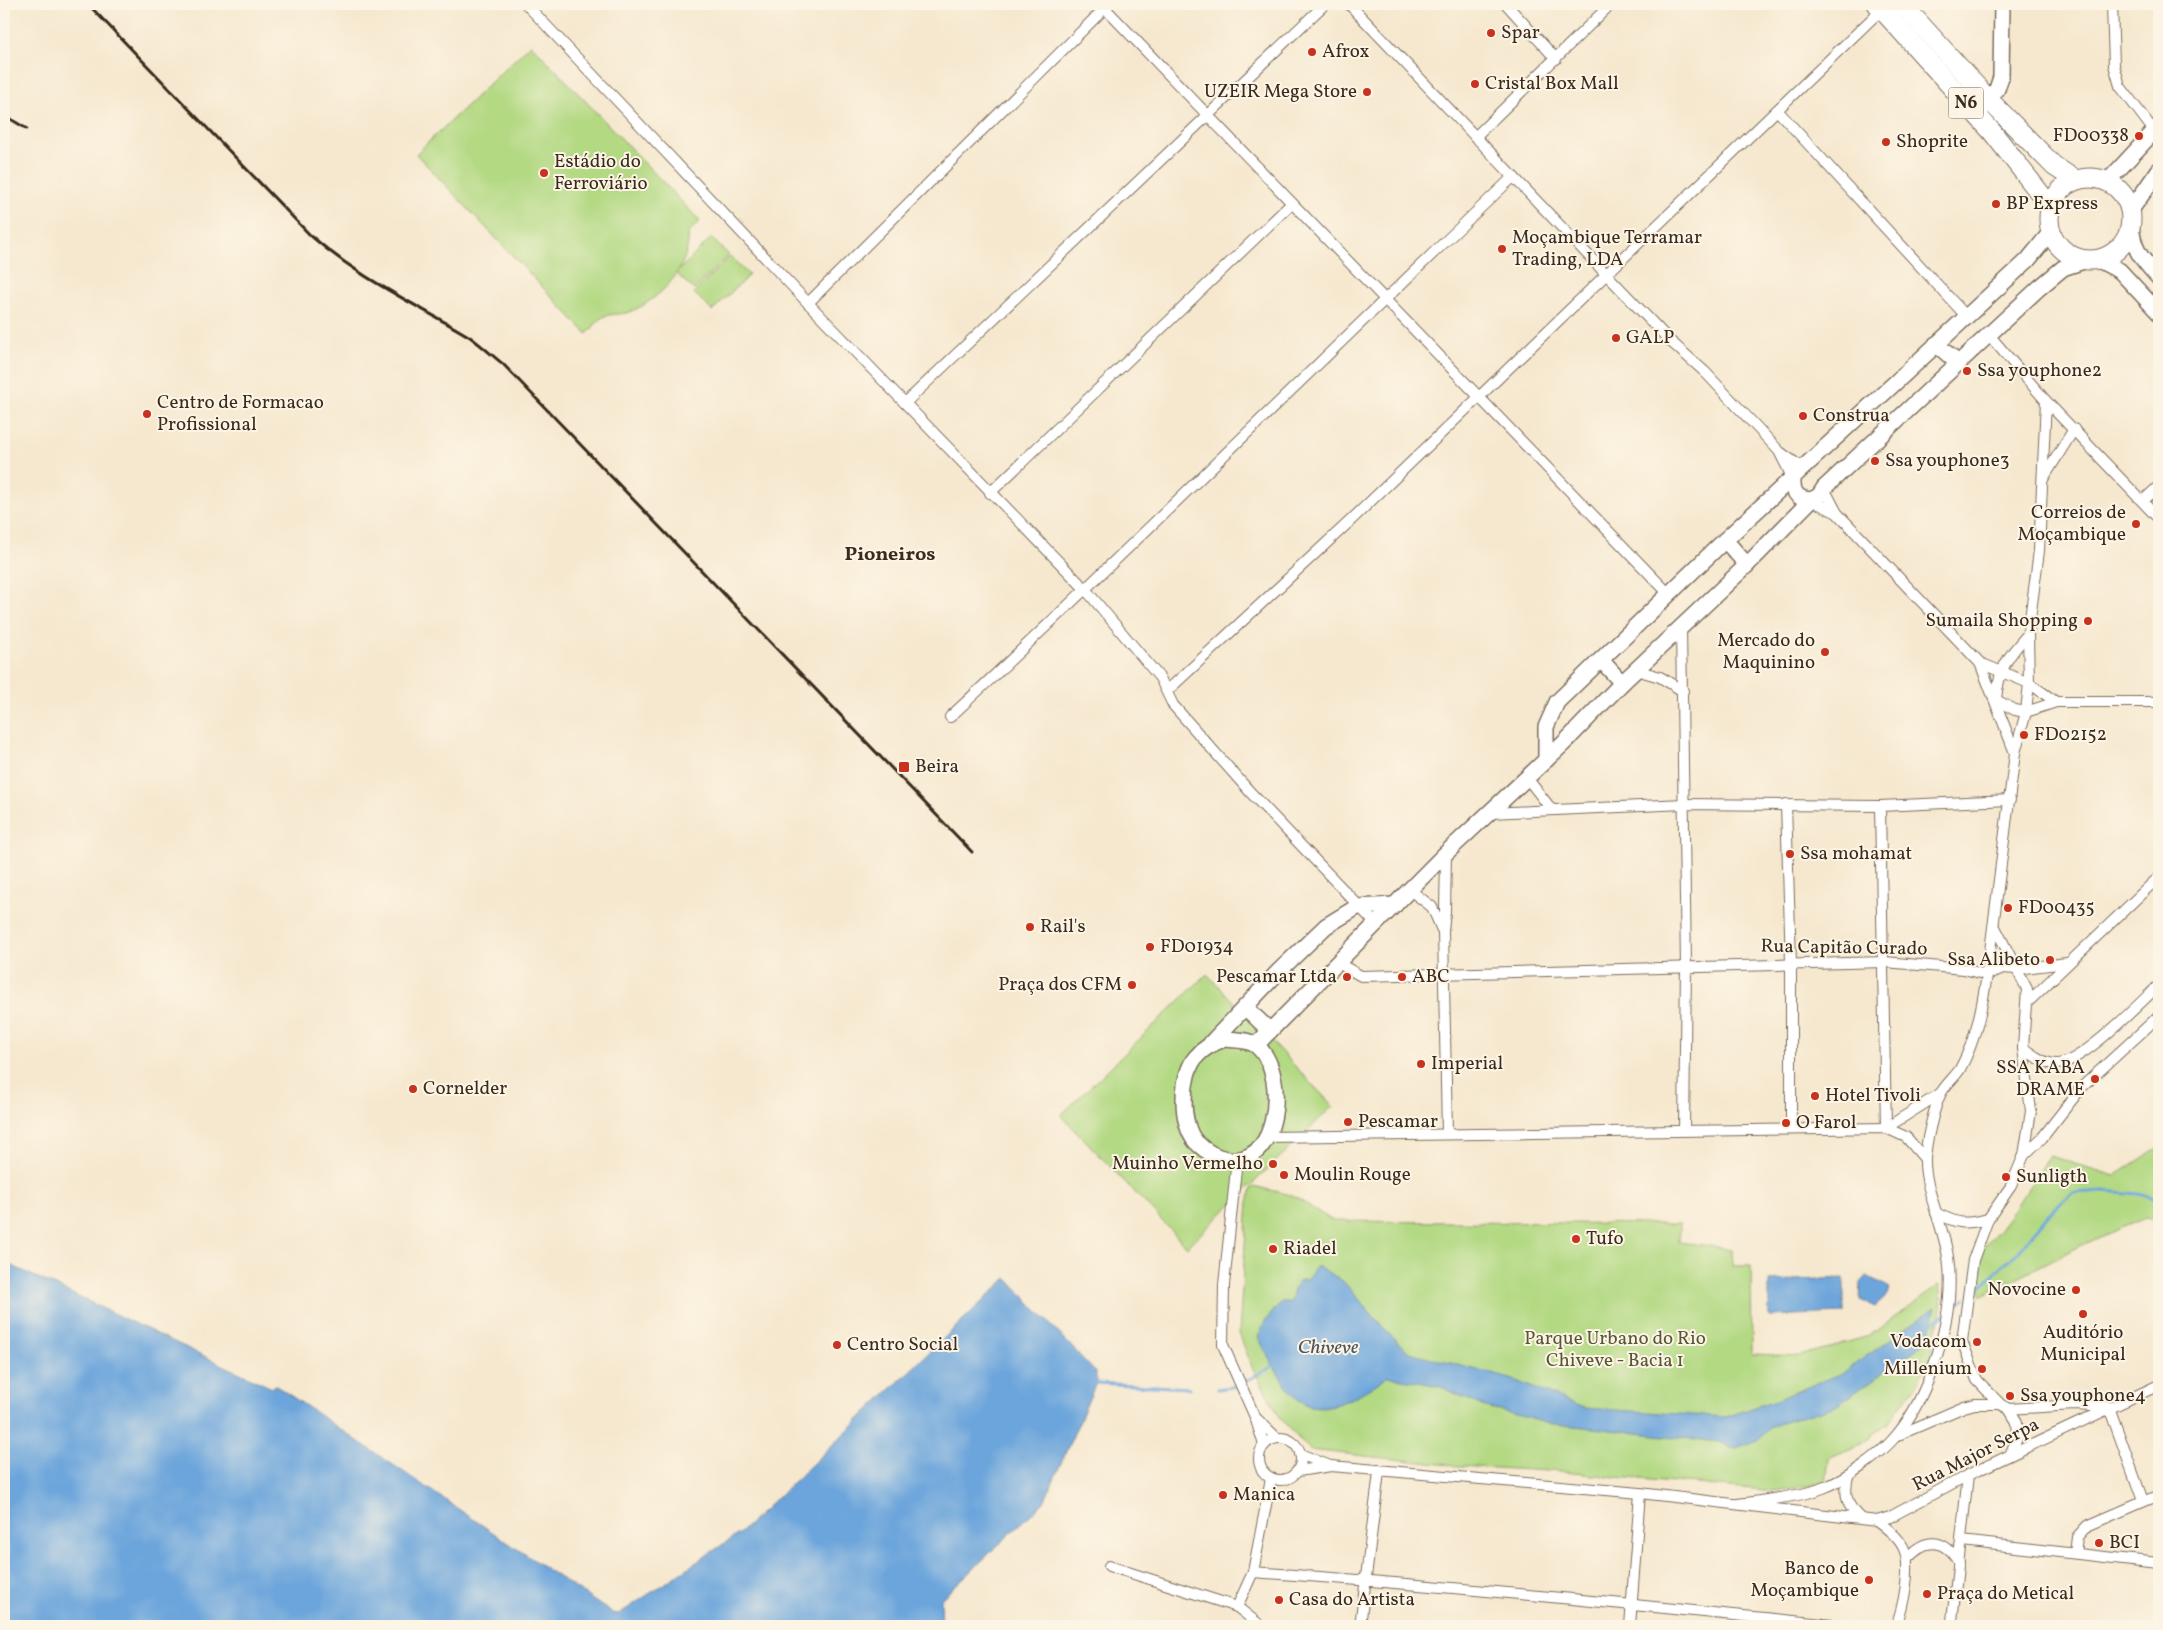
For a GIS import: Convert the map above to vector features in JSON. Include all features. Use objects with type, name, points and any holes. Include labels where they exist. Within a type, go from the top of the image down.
[{"type":"highway","name":"N6","points":[[1902,4],[1922,40],[1978,116],[2027,174],[2050,206]]},
{"type":"highway","name":"N6","points":[[1880,6],[1922,40],[1988,99],[2054,166],[2075,180]]},
{"type":"highway","points":[[2092,177],[2108,181],[2119,190],[2131,218],[2127,239],[2118,251],[2091,260],[2065,253],[2050,233],[2048,219],[2050,206],[2061,189],[2075,180],[2092,177]]},
{"type":"street","points":[[526,4],[808,303],[1086,590],[1160,678],[1173,705],[1250,793],[1357,907],[1376,924]]},
{"type":"street","points":[[905,402],[1208,117],[1325,4]]},
{"type":"street","points":[[1349,4],[1669,340],[1705,372],[1799,474]]},
{"type":"street","points":[[1506,4],[1556,59]]},
{"type":"street","points":[[1475,136],[1611,4]]},
{"type":"street","points":[[1978,116],[1988,99],[1997,89],[2001,77],[2002,4]]},
{"type":"street","points":[[2108,181],[2157,128],[2120,86],[2114,65],[2112,4]]},
{"type":"street","points":[[808,303],[1105,5],[1208,117],[1383,300],[1669,594]]},
{"type":"street","points":[[1167,691],[1348,522],[1777,110],[1880,6]]},
{"type":"street","points":[[1777,110],[1966,316]]},
{"type":"street","points":[[2159,170],[2131,218],[2132,241],[2141,258],[2159,278]]},
{"type":"street","points":[[950,718],[1086,590],[1383,300],[1513,177]]},
{"type":"street","points":[[990,493],[1292,203]]},
{"type":"street","points":[[1546,760],[1546,727],[1557,702],[1725,540],[1799,474],[2028,260],[2050,233]]},
{"type":"street","points":[[1256,1045],[1446,853],[1492,813],[1622,683],[1812,500],[1819,496],[1824,488],[2063,268],[2091,260],[2120,271],[2159,313]]},
{"type":"street","points":[[1988,335],[2046,401],[2159,519]]},
{"type":"street","points":[[1936,344],[1959,364]]},
{"type":"street","points":[[1886,1128],[1941,1093],[1960,1070],[1972,1043],[1982,1009],[2015,753],[2026,712],[2029,683],[2028,634],[2039,551],[2046,401]]},
{"type":"street","points":[[2042,480],[2074,429]]},
{"type":"street","points":[[1780,452],[1799,474]]},
{"type":"street","points":[[1837,513],[1812,500],[1803,500],[1796,495],[1792,487],[1799,474],[1811,468],[1822,476],[1824,488],[1837,513],[1980,663],[1996,700],[2015,753]]},
{"type":"street","points":[[2143,501],[2159,486]]},
{"type":"street","points":[[1725,540],[1747,564]]},
{"type":"street","points":[[1681,628],[1686,966],[1684,1130]]},
{"type":"street","points":[[1996,700],[2001,672],[2008,656],[2028,634]]},
{"type":"street","points":[[1601,660],[1622,683]]},
{"type":"street","points":[[1980,663],[2029,683],[2056,702]]},
{"type":"street","points":[[1636,670],[1660,677],[1683,691]]},
{"type":"street","points":[[1996,700],[2015,710],[2026,712],[2056,702],[2159,702]]},
{"type":"street","points":[[1527,778],[1552,810]]},
{"type":"street","points":[[1492,813],[1684,804],[1880,806],[2010,800]]},
{"type":"street","points":[[1786,804],[1791,963],[1791,1129]]},
{"type":"street","points":[[1880,806],[1885,962],[1886,1128]]},
{"type":"street","points":[[1446,853],[1445,912],[1442,931],[1447,1133]]},
{"type":"street","points":[[2027,1003],[2067,962],[2159,877]]},
{"type":"street","points":[[1410,890],[1432,907],[1442,931]]},
{"type":"street","points":[[1210,1045],[1224,1039],[1238,1040],[1256,1045],[1269,1061],[1275,1083],[1275,1108],[1267,1137],[1261,1147],[1249,1155],[1237,1159],[1223,1159],[1211,1155],[1190,1135],[1184,1107],[1185,1077],[1195,1058],[1326,926],[1357,907],[1395,904]]},
{"type":"street","points":[[1994,925],[2016,969],[2022,976],[2027,989],[2023,1048],[2031,1111],[2024,1155],[2011,1186],[1988,1219],[1973,1260],[1962,1341],[1968,1360],[1978,1380],[2017,1422],[2018,1436],[2010,1455]]},
{"type":"street","name":"Rua Capitão Curado","points":[[1338,963],[1361,976],[1444,972],[1885,962],[1964,969],[1987,975]]},
{"type":"street","points":[[1987,975],[2003,968],[2016,969],[2067,962]]},
{"type":"street","points":[[2023,1048],[2044,1062],[2057,1064],[2069,1062],[2088,1049],[2159,985]]},
{"type":"street","points":[[1244,1007],[1270,1031]]},
{"type":"street","points":[[2024,1155],[2042,1138],[2082,1088],[2159,1016]]},
{"type":"street","points":[[1738,1504],[1822,1488],[1848,1476],[1896,1436],[1919,1402],[1945,1333],[1950,1266],[1947,1246],[1936,1213],[1925,1160],[1941,1093]]},
{"type":"street","points":[[1267,1137],[1886,1128],[1906,1137],[1925,1160]]},
{"type":"street","points":[[1237,1159],[1224,1285],[1223,1345],[1231,1367],[1255,1417],[1264,1445]]},
{"type":"street","points":[[1936,1213],[1954,1222],[1967,1224],[1988,1219]]},
{"type":"street","name":"Rua Major Serpa","points":[[1331,1466],[1379,1472],[1640,1494],[1877,1521],[1890,1518],[1911,1508],[1968,1475],[2159,1385]]},
{"type":"street","points":[[1896,1436],[1975,1404],[2004,1407],[2074,1405],[2109,1407],[2143,1501]]},
{"type":"street","points":[[1255,1417],[1277,1438],[1292,1442],[1300,1454],[1301,1463],[1298,1471],[1291,1478],[1281,1481],[1271,1479],[1261,1470],[1259,1462],[1260,1453],[1264,1445],[1277,1438]]},
{"type":"street","points":[[1300,1454],[1331,1466]]},
{"type":"street","points":[[1298,1471],[1331,1466]]},
{"type":"street","points":[[1360,1626],[1379,1472]]},
{"type":"street","points":[[1952,1625],[1968,1475]]},
{"type":"street","points":[[1848,1476],[1845,1492],[1850,1510],[1860,1519]]},
{"type":"street","points":[[1237,1607],[1253,1572],[1271,1479]]},
{"type":"street","points":[[1630,1626],[1640,1494]]},
{"type":"street","points":[[2075,1553],[2078,1537],[2087,1526],[2159,1495]]},
{"type":"street","points":[[1877,1521],[1888,1529],[1903,1547],[1907,1558],[1899,1623]]},
{"type":"street","points":[[1961,1541],[2159,1563]]},
{"type":"street","points":[[1907,1558],[1920,1545],[1937,1543],[1945,1547],[1959,1563]]},
{"type":"street","points":[[1109,1566],[1237,1607],[1261,1626]]},
{"type":"street","points":[[1253,1572],[1366,1580],[1633,1604],[1842,1626]]},
{"type":"green space","name":"Estádio do Ferroviário","points":[[531,44],[700,221],[688,233],[688,246],[679,270],[662,291],[640,307],[629,312],[603,317],[587,334],[416,154]]},
{"type":"green space","points":[[711,238],[729,255],[694,290],[676,273]]},
{"type":"green space","points":[[730,256],[749,275],[712,311],[694,293]]},
{"type":"green space","points":[[1207,974],[1333,1106],[1187,1247],[1061,1115]]},
{"type":"green space","points":[[2159,1147],[2159,1221],[2145,1218],[2086,1243],[1982,1295],[1977,1283],[1983,1247],[2000,1229],[2050,1156],[2115,1176]]},
{"type":"green space","name":"Parque Urbano do Rio Chiveve - Bacia 1","points":[[1253,1186],[1291,1195],[1333,1221],[1680,1224],[1679,1242],[1732,1249],[1733,1266],[1751,1266],[1752,1354],[1800,1356],[1869,1336],[1939,1285],[1942,1304],[1931,1356],[1914,1388],[1888,1423],[1853,1449],[1829,1459],[1826,1483],[1776,1491],[1549,1471],[1459,1466],[1309,1450],[1281,1419],[1252,1367],[1239,1333],[1248,1202]]},
{"type":"water","points":[[4,1262],[272,1388],[275,1385],[612,1613],[619,1614],[740,1533],[1007,1278],[1096,1373],[1096,1383],[1044,1502],[941,1599],[942,1626],[4,1626]]},
{"type":"water","name":"Chiveve","points":[[1316,1265],[1343,1281],[1389,1334],[1409,1352],[1511,1379],[1584,1408],[1726,1417],[1778,1399],[1844,1372],[1936,1307],[1928,1341],[1836,1406],[1772,1426],[1756,1441],[1733,1449],[1720,1442],[1546,1423],[1482,1406],[1439,1386],[1388,1376],[1348,1400],[1336,1404],[1324,1407],[1303,1403],[1290,1391],[1258,1337],[1266,1320],[1281,1302],[1291,1302],[1295,1286],[1300,1280],[1308,1280]]},
{"type":"water","points":[[1867,1276],[1890,1288],[1888,1295],[1875,1307],[1860,1300],[1861,1283]]},
{"type":"water","points":[[1844,1278],[1844,1313],[1769,1316],[1769,1281]]},
{"type":"waterway","points":[[1971,1294],[2016,1254],[2046,1217],[2072,1193],[2103,1191],[2139,1194],[2159,1200]]},
{"type":"waterway","points":[[1951,1309],[1966,1298]]},
{"type":"waterway","points":[[1929,1326],[1944,1314]]},
{"type":"waterway","points":[[1218,1389],[1237,1386],[1275,1365]]},
{"type":"waterway","points":[[1096,1383],[1190,1388]]},
{"type":"railway","points":[[88,4],[310,235],[329,251],[368,278],[470,337],[503,364],[972,852]]},
{"type":"railway","points":[[4,115],[27,129]]},
{"type":"place","name":"Spar","points":[[1491,33]]},
{"type":"place","name":"Afrox","points":[[1312,52]]},
{"type":"place","name":"Cristal Box Mall","points":[[1475,84]]},
{"type":"place","name":"UZEIR Mega Store","points":[[1367,92]]},
{"type":"place","name":"FD00338","points":[[2139,136]]},
{"type":"place","name":"Shoprite","points":[[1886,142]]},
{"type":"place","name":"Estádio do Ferroviário","points":[[544,173]]},
{"type":"place","name":"BP Express","points":[[1996,204]]},
{"type":"place","name":"Moçambique Terramar Trading, LDA","points":[[1502,249]]},
{"type":"place","name":"GALP","points":[[1616,338]]},
{"type":"place","name":"Ssa youphone2","points":[[1967,371]]},
{"type":"place","name":"Centro de Formacao Profissional","points":[[147,414]]},
{"type":"place","name":"Construa","points":[[1803,416]]},
{"type":"place","name":"Ssa youphone3","points":[[1875,461]]},
{"type":"place","name":"Correios de Moçambique","points":[[2136,524]]},
{"type":"place","name":"Sumaila Shopping","points":[[2088,621]]},
{"type":"place","name":"Mercado do Maquinino","points":[[1825,652]]},
{"type":"place","name":"FD02152","points":[[2024,735]]},
{"type":"place","name":"Beira","points":[[904,767]]},
{"type":"place","name":"Ssa mohamat","points":[[1790,854]]},
{"type":"place","name":"FD00435","points":[[2008,908]]},
{"type":"place","name":"Rail's","points":[[1030,927]]},
{"type":"place","name":"FD01934","points":[[1150,947]]},
{"type":"place","name":"Ssa Alibeto","points":[[2050,960]]},
{"type":"place","name":"Pescamar Ltda","points":[[1347,977]]},
{"type":"place","name":"ABC","points":[[1402,977]]},
{"type":"place","name":"Praça dos CFM","points":[[1132,985]]},
{"type":"place","name":"Imperial","points":[[1421,1064]]},
{"type":"place","name":"SSA KABA DRAME","points":[[2095,1079]]},
{"type":"place","name":"Cornelder","points":[[413,1089]]},
{"type":"place","name":"Hotel Tivoli","points":[[1815,1096]]},
{"type":"place","name":"Pescamar","points":[[1348,1122]]},
{"type":"place","name":"O Farol","points":[[1786,1123]]},
{"type":"place","name":"Muinho Vermelho","points":[[1273,1164]]},
{"type":"place","name":"Moulin Rouge","points":[[1284,1175]]},
{"type":"place","name":"Sunligth","points":[[2006,1177]]},
{"type":"place","name":"Tufo","points":[[1576,1239]]},
{"type":"place","name":"Riadel","points":[[1273,1249]]},
{"type":"place","name":"Novocine","points":[[2076,1290]]},
{"type":"place","name":"Auditório Municipal","points":[[2083,1314]]},
{"type":"place","name":"Vodacom","points":[[1977,1342]]},
{"type":"place","name":"Centro Social","points":[[837,1345]]},
{"type":"place","name":"Millenium","points":[[1982,1369]]},
{"type":"place","name":"Ssa youphone4","points":[[2010,1396]]},
{"type":"place","name":"Manica","points":[[1223,1495]]},
{"type":"place","name":"BCI","points":[[2099,1543]]},
{"type":"place","name":"Banco de Moçambique","points":[[1869,1580]]},
{"type":"place","name":"Praça do Metical","points":[[1927,1594]]},
{"type":"place","name":"Casa do Artista","points":[[1279,1600]]},
{"type":"district","name":"Pioneiros","points":[[890,555]]}]
